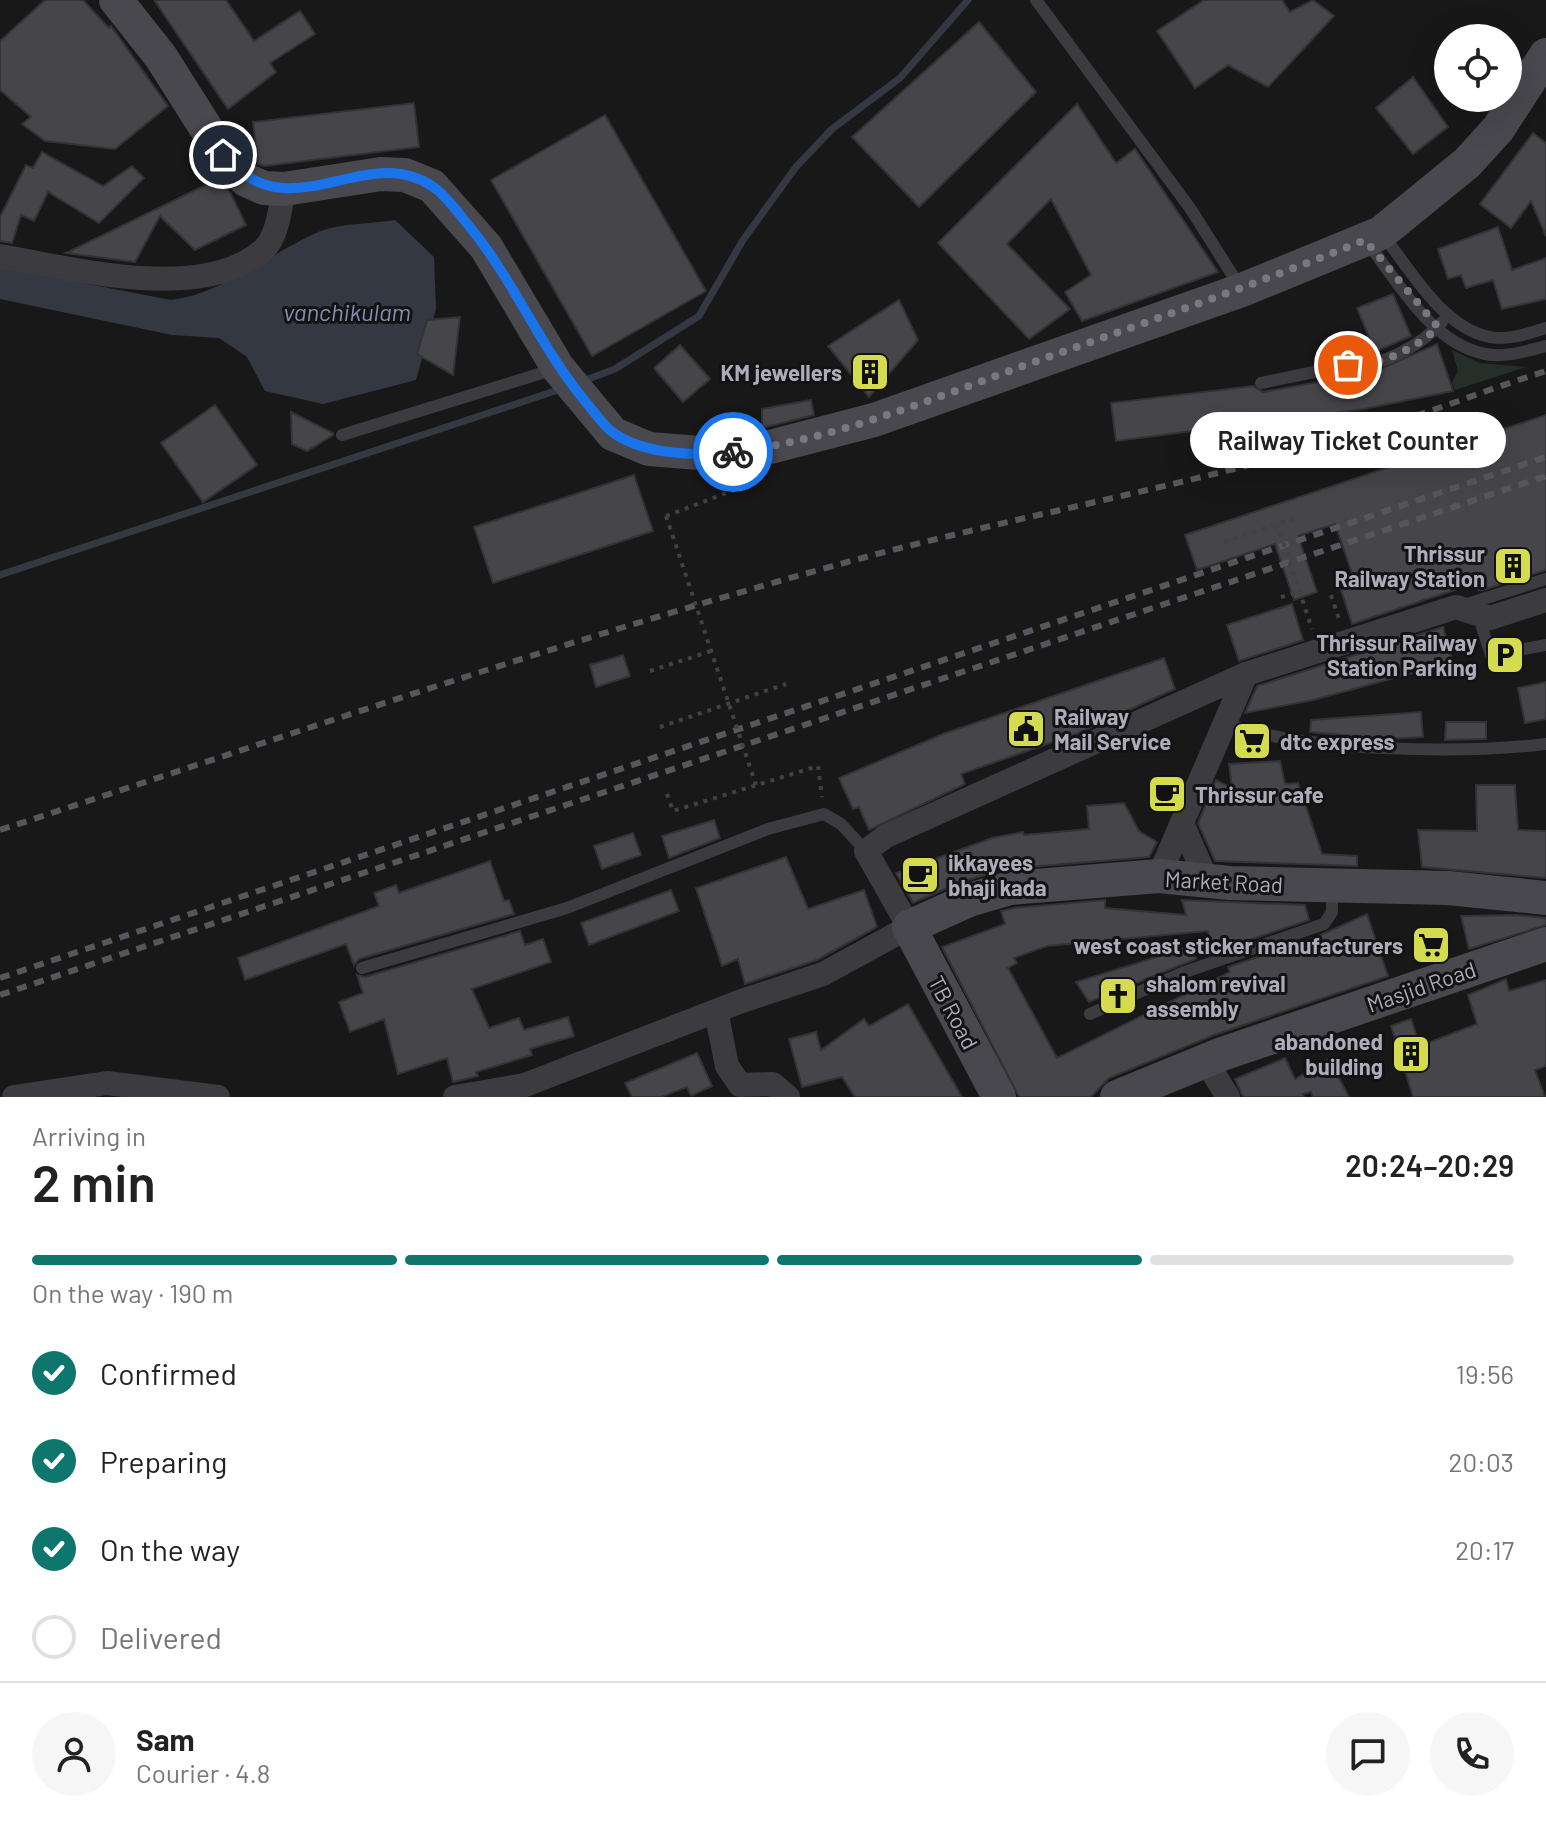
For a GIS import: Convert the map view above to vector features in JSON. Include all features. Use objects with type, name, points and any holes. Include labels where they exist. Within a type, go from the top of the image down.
[{"type":"street","points":[[116,0],[161,57],[235,170],[264,188],[284,189],[381,174],[405,175],[432,186],[486,247],[567,379],[613,434],[649,449],[712,454],[770,447],[874,420],[1242,290],[1373,236],[1467,163],[1498,129],[1541,70]]},
{"type":"street","points":[[0,256],[148,281],[196,276],[231,267],[263,251],[276,226],[284,189]]},
{"type":"street","points":[[455,1097],[526,1091],[716,1011],[823,974],[909,927],[866,851],[886,836],[1246,674],[1467,611],[1490,618],[1546,600]]},
{"type":"street","points":[[1159,876],[1246,674]]},
{"type":"street","points":[[1182,823],[1207,881]]},
{"type":"street","name":"Market Road","points":[[909,927],[969,900],[1010,888],[1159,876],[1207,881],[1448,888],[1546,898]]},
{"type":"street","name":"TB Road","points":[[909,927],[999,1097]]},
{"type":"street","name":"Masjid Road","points":[[1117,1097],[1206,1061],[1546,944]]},
{"type":"street","points":[[716,1011],[732,1077],[740,1085],[773,1084],[788,1097]]},
{"type":"street","points":[[1206,1061],[1228,1097]]},
{"type":"street","points":[[14,1097],[107,1083],[218,1097]]},
{"type":"lane","points":[[1036,0],[1190,208],[1242,290]]},
{"type":"lane","points":[[1373,236],[1464,328],[1492,338],[1546,328]]},
{"type":"lane","points":[[1373,236],[1438,327],[1456,343],[1486,354],[1513,355],[1546,346]]},
{"type":"lane","points":[[1261,383],[1348,365],[1360,367],[1422,343],[1449,314]]},
{"type":"lane","points":[[342,435],[567,379]]},
{"type":"lane","points":[[1546,579],[1467,611],[1491,655],[1546,645]]},
{"type":"lane","points":[[1225,723],[1277,739],[1507,749],[1546,744]]},
{"type":"lane","points":[[362,968],[567,908],[768,829],[824,814],[841,824],[866,851]]},
{"type":"lane","points":[[1090,1014],[1182,973],[1324,924],[1332,912],[1332,886]]},
{"type":"path","points":[[737,489],[666,516],[756,785]]},
{"type":"path","points":[[1224,542],[1301,516]]},
{"type":"path","points":[[1277,524],[1312,629],[1340,620],[1331,595]]},
{"type":"path","points":[[1281,597],[1300,591]]},
{"type":"path","points":[[650,671],[711,651]]},
{"type":"path","points":[[660,727],[786,684]]},
{"type":"path","points":[[667,794],[673,811],[818,766],[824,814]]},
{"type":"shaded area","points":[[1452,350],[1480,363],[1526,367],[1455,390],[1452,382],[1458,371]]},
{"type":"water","name":"vanchikulam","points":[[395,220],[434,257],[436,309],[416,380],[323,404],[265,391],[247,357],[219,338],[172,335],[0,299],[0,267],[171,300],[191,296],[228,282],[316,233]]},
{"type":"building","points":[[45,0],[83,0],[109,28],[111,26],[168,106],[115,149],[45,141],[22,124],[31,117],[0,90],[0,41]]},
{"type":"building","points":[[154,0],[226,0],[254,41],[300,11],[315,34],[270,63],[276,72],[228,109]]},
{"type":"building","points":[[1204,0],[1282,0],[1290,12],[1313,0],[1334,16],[1268,87],[1228,65],[1195,88],[1157,31]]},
{"type":"building","points":[[979,22],[1036,92],[919,207],[852,137]]},
{"type":"building","points":[[1413,77],[1434,107],[1434,112],[1438,112],[1448,127],[1413,154],[1376,108]]},
{"type":"building","points":[[414,103],[419,147],[264,166],[258,164],[253,122]]},
{"type":"building","points":[[1077,104],[1116,163],[1135,149],[1218,272],[1082,321],[1065,292],[1091,275],[1051,199],[1007,244],[1070,309],[1029,339],[938,243]]},
{"type":"building","points":[[605,115],[706,291],[592,356],[491,180]]},
{"type":"building","points":[[1533,133],[1546,143],[1546,236],[1531,201],[1511,228],[1480,204]]},
{"type":"building","points":[[42,152],[103,186],[132,166],[144,178],[99,223],[48,192],[34,221],[21,215],[12,243],[0,241],[0,217],[26,165],[33,168]]},
{"type":"building","points":[[218,179],[230,192],[246,225],[195,250],[160,216],[135,262],[66,253]]},
{"type":"building","points":[[1498,227],[1512,270],[1546,258],[1546,299],[1502,309],[1493,280],[1466,288],[1461,275],[1448,279],[1438,249]]},
{"type":"building","points":[[1393,294],[1411,336],[1368,355],[1364,345],[1371,342],[1357,308]]},
{"type":"building","name":"KM jewellers","points":[[899,300],[918,340],[869,397],[828,346]]},
{"type":"building","points":[[460,317],[453,375],[417,354],[427,320]]},
{"type":"building","points":[[1437,344],[1453,391],[1364,409],[1116,441],[1111,403],[1253,386],[1263,392],[1374,372]]},
{"type":"building","points":[[680,345],[710,379],[683,402],[654,368]]},
{"type":"building","points":[[811,400],[814,415],[762,428],[762,409]]},
{"type":"building","points":[[215,405],[257,465],[203,502],[161,443]]},
{"type":"building","points":[[291,412],[333,435],[307,451],[292,444]]},
{"type":"building","points":[[1546,415],[1546,570],[1483,590],[1478,590],[1476,583],[1352,624],[1341,590],[1356,585],[1335,524],[1298,536],[1317,592],[1294,600],[1275,544],[1197,570],[1185,535]]},
{"type":"building","points":[[634,475],[653,531],[493,583],[474,527]]},
{"type":"building","points":[[1292,604],[1303,640],[1239,661],[1227,625]]},
{"type":"building","points":[[1443,627],[1453,662],[1313,700],[1245,713],[1257,686]]},
{"type":"building","points":[[623,655],[630,676],[596,687],[590,665]]},
{"type":"building","points":[[1164,658],[1175,689],[1076,734],[961,774],[965,784],[869,830],[859,807],[853,809],[839,778],[943,734]]},
{"type":"building","points":[[1546,682],[1546,719],[1525,723],[1518,688]]},
{"type":"building","points":[[1421,712],[1423,737],[1384,739],[1310,732],[1311,720]]},
{"type":"building","points":[[1446,722],[1486,722],[1486,739],[1445,740]]},
{"type":"building","points":[[1280,761],[1285,784],[1298,783],[1322,854],[1357,856],[1357,866],[1215,861],[1198,823],[1216,780],[1232,788],[1229,764]]},
{"type":"building","points":[[1476,785],[1515,785],[1518,830],[1546,831],[1546,878],[1422,867],[1418,830],[1477,831]]},
{"type":"building","points":[[1124,803],[1139,831],[1157,842],[1149,857],[1005,869],[961,882],[913,903],[896,873],[992,838],[1023,832],[1024,835],[1089,829],[1087,806]]},
{"type":"building","points":[[714,820],[720,838],[669,858],[662,836]]},
{"type":"building","points":[[633,833],[641,855],[602,869],[594,846]]},
{"type":"building","points":[[786,857],[808,909],[864,890],[877,927],[817,960],[745,984],[738,959],[722,966],[696,888]]},
{"type":"building","points":[[490,861],[504,901],[509,900],[514,914],[359,959],[354,965],[346,944],[245,980],[238,958],[379,906],[374,893],[396,885],[399,893]]},
{"type":"building","points":[[671,890],[679,911],[589,945],[581,923]]},
{"type":"building","points":[[1105,900],[1105,908],[1186,915],[1182,900],[1305,905],[1309,920],[1213,952],[1208,931],[1047,946],[1014,958],[1017,963],[1008,968],[1057,1058],[1230,972],[1228,967],[1314,938],[1367,914],[1388,976],[1214,1035],[1109,1078],[1091,1097],[1019,1097],[942,947],[1005,924],[1001,911]]},
{"type":"building","points":[[1461,916],[1546,918],[1546,925],[1469,949]]},
{"type":"building","points":[[520,931],[525,945],[543,939],[551,962],[472,989],[489,1028],[519,1018],[524,1030],[568,1017],[574,1036],[530,1049],[532,1055],[476,1072],[478,1076],[453,1082],[447,1058],[398,1074],[384,1019],[350,1032],[339,1002],[363,993],[357,975],[365,977]]},
{"type":"building","points":[[1192,946],[1196,959],[1089,1002],[1076,982]]},
{"type":"building","points":[[1506,979],[1509,991],[1546,980],[1546,1066],[1535,1070],[1545,1097],[1413,1097],[1391,1026],[1411,1019],[1420,1046],[1477,1024],[1468,995]]},
{"type":"building","points":[[908,1004],[962,1097],[855,1097],[842,1077],[802,1087],[789,1039],[816,1032],[821,1050],[864,1019],[869,1026]]},
{"type":"building","points":[[697,1053],[712,1086],[691,1096],[687,1087],[661,1097],[632,1097],[625,1083]]},
{"type":"building","points":[[1285,1058],[1295,1079],[1329,1059],[1349,1097],[1313,1097],[1311,1092],[1303,1094],[1304,1097],[1243,1097],[1235,1079]]},
{"type":"waterway","points":[[583,381],[615,369],[699,316],[743,240],[796,167],[832,129],[900,78],[968,0]]},
{"type":"waterway","points":[[0,575],[564,388]]},
{"type":"railway","points":[[0,830],[648,620],[866,557],[1321,446],[1546,371]]},
{"type":"railway","points":[[0,978],[1546,457]]},
{"type":"railway","points":[[0,995],[1546,476]]},
{"type":"way so far","points":[[733,452],[770,447],[874,420],[1242,290],[1365,240],[1424,315],[1438,327],[1422,343],[1360,367],[1348,365]]},
{"type":"place","name":"Railway Ticket Counter","points":[[1348,365]]},
{"type":"place","name":"KM jewellers","points":[[870,372]]},
{"type":"place","name":"Thrissur Railway Station","points":[[1513,566]]},
{"type":"place","name":"Thrissur Railway Station Parking","points":[[1505,655]]},
{"type":"place","name":"Railway Mail Service","points":[[1026,729]]},
{"type":"place","name":"dtc express","points":[[1252,741]]},
{"type":"place","name":"Thrissur cafe","points":[[1167,794]]},
{"type":"place","name":"ikkayees bhaji kada","points":[[920,875]]},
{"type":"place","name":"west coast sticker manufacturers","points":[[1431,945]]},
{"type":"place","name":"shalom revival assembly","points":[[1118,996]]},
{"type":"place","name":"abandoned building","points":[[1411,1054]]},
{"type":"route","points":[[223,155],[246,180],[264,188],[284,189],[381,174],[405,175],[432,186],[486,247],[524,305],[558,368],[613,434],[649,449],[712,454],[733,452]]}]
